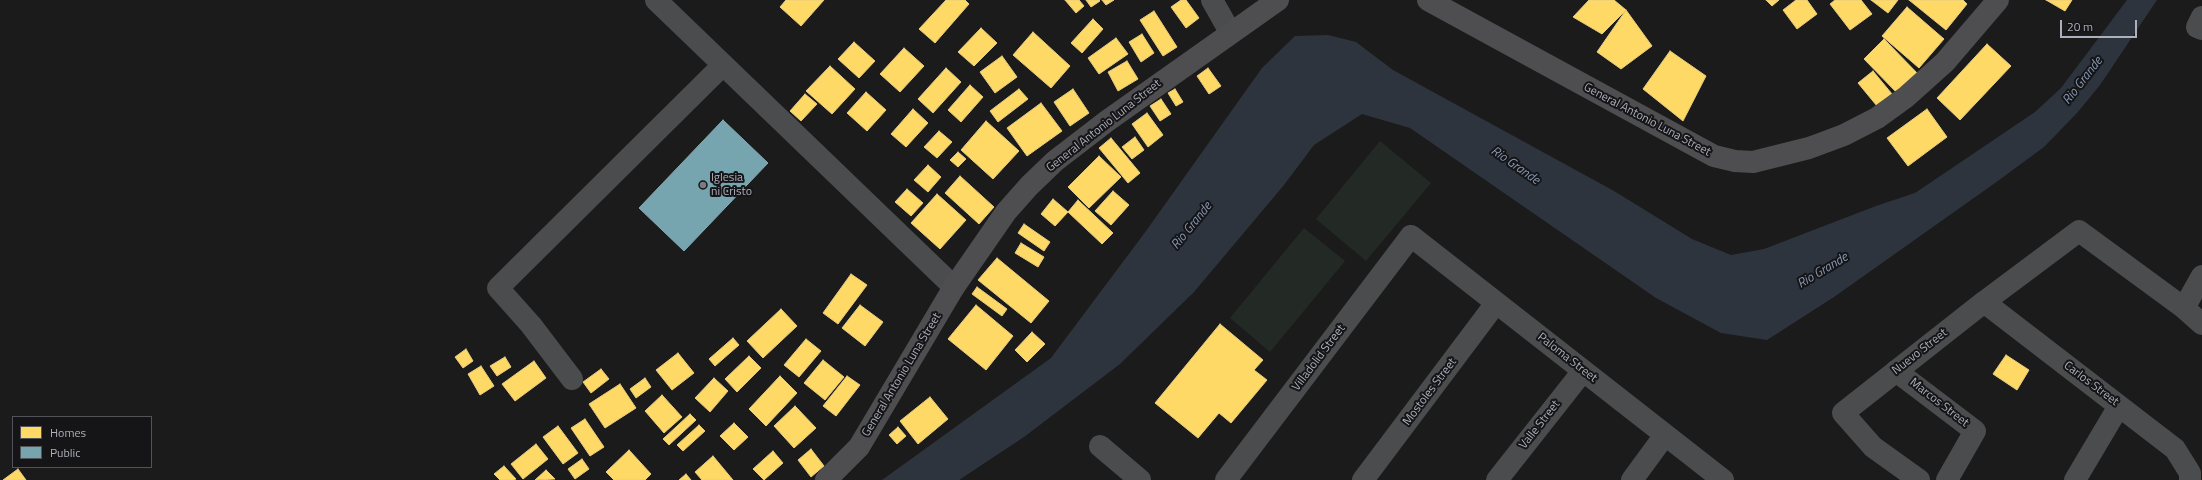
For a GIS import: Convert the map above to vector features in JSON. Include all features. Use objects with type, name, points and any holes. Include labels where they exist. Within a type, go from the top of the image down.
[{"type":"main road","name":"General Antonio Luna Street","points":[[826,480],[859,447],[954,287],[1006,212],[1055,161],[1107,121],[1230,32],[1278,0]]},
{"type":"main road","name":"General Antonio Luna Street","points":[[1428,0],[1714,156],[1735,161],[1753,162],[1809,148],[1844,135],[1877,118],[1906,97],[1945,62],[1998,0]]},
{"type":"street","points":[[656,0],[954,287]]},
{"type":"street","points":[[1212,0],[1230,32]]},
{"type":"street","points":[[2202,17],[2197,27],[2202,29]]},
{"type":"street","points":[[572,379],[531,325],[498,288],[722,65]]},
{"type":"street","name":"Nuevo Street","points":[[1919,480],[1873,447],[1843,413],[1984,302],[2079,231],[2184,308]]},
{"type":"street","name":"Paloma Street","points":[[1411,236],[1723,480]]},
{"type":"street","name":"Villadolid Street","points":[[1226,480],[1411,236]]},
{"type":"street","points":[[2202,276],[2184,308],[2202,324]]},
{"type":"street","name":"Carlos Street","points":[[1984,302],[2175,449],[2190,477]]},
{"type":"street","name":"Mostoles Street","points":[[1363,480],[1496,303]]},
{"type":"street","name":"Valle Street","points":[[1497,480],[1583,371]]},
{"type":"street","name":"Marcos Street","points":[[1896,371],[1975,431],[1947,480]]},
{"type":"street","points":[[2075,480],[2119,406]]},
{"type":"street","points":[[1632,480],[1665,435]]},
{"type":"street","points":[[1100,446],[1140,480]]},
{"type":"shaded area","points":[[1380,141],[1431,183],[1366,261],[1316,219]]},
{"type":"shaded area","points":[[1304,228],[1345,261],[1270,352],[1230,318]]},
{"type":"water","name":"Rio Grande","points":[[2127,0],[2157,0],[2100,85],[2077,113],[2044,147],[1834,297],[1767,340],[1721,333],[1656,298],[1410,128],[1362,114],[1314,145],[1284,185],[1194,292],[1120,364],[1024,437],[959,480],[882,480],[1051,358],[1146,231],[1262,68],[1295,36],[1328,35],[1356,42],[1393,70],[1614,191],[1692,239],[1731,255],[1764,249],[1876,206],[1915,193],[2035,112],[2061,88]]},
{"type":"building: Homes","points":[[786,0],[824,0],[801,26],[780,7]]},
{"type":"building: Homes","points":[[946,0],[965,0],[969,4],[935,43],[919,29]]},
{"type":"building: Homes","points":[[1065,0],[1079,0],[1084,6],[1076,13]]},
{"type":"building: Homes","points":[[1086,0],[1099,0],[1100,1],[1091,7]]},
{"type":"building: Homes","points":[[1102,0],[1114,0],[1106,5]]},
{"type":"building: Homes","points":[[1181,0],[1186,0],[1199,18],[1186,28],[1171,7]]},
{"type":"building: Homes","points":[[1589,0],[1614,0],[1626,10],[1602,34],[1573,17]]},
{"type":"building: Homes","points":[[1766,0],[1779,0],[1772,6]]},
{"type":"building: Homes","points":[[1796,0],[1807,0],[1817,14],[1797,29],[1783,10]]},
{"type":"building: Homes","points":[[1835,0],[1861,0],[1872,14],[1850,30],[1830,4]]},
{"type":"building: Homes","points":[[1871,0],[1898,0],[1888,13]]},
{"type":"building: Homes","points":[[1909,0],[1963,0],[1967,4],[1946,30]]},
{"type":"building: Homes","points":[[2046,0],[2072,0],[2065,11]]},
{"type":"building: Homes","points":[[1907,7],[1944,39],[1919,68],[1882,36]]},
{"type":"building: Homes","points":[[1626,10],[1652,46],[1621,69],[1597,52]]},
{"type":"building: Homes","points":[[1154,11],[1177,47],[1163,56],[1140,20]]},
{"type":"building: Homes","points":[[1093,19],[1103,29],[1082,53],[1071,43]]},
{"type":"building: Homes","points":[[981,28],[997,43],[974,66],[958,52]]},
{"type":"building: Homes","points":[[1033,32],[1070,66],[1051,88],[1013,55]]},
{"type":"building: Homes","points":[[1142,34],[1154,53],[1141,62],[1129,42]]},
{"type":"building: Homes","points":[[1116,38],[1128,54],[1099,74],[1088,58]]},
{"type":"building: Homes","points":[[1884,39],[1919,75],[1899,95],[1864,59]]},
{"type":"building: Homes","points":[[854,42],[875,61],[859,78],[838,59]]},
{"type":"building: Homes","points":[[1987,44],[2011,66],[1960,120],[1937,98]]},
{"type":"building: Homes","points":[[904,48],[924,66],[900,92],[880,74]]},
{"type":"building: Homes","points":[[1670,51],[1706,76],[1683,121],[1643,89]]},
{"type":"building: Homes","points":[[1002,56],[1017,77],[995,93],[980,72]]},
{"type":"building: Homes","points":[[1127,61],[1138,79],[1118,91],[1108,72]]},
{"type":"building: Homes","points":[[830,66],[855,89],[832,114],[806,91]]},
{"type":"building: Homes","points":[[946,68],[961,82],[933,113],[918,99]]},
{"type":"building: Homes","points":[[1208,68],[1221,86],[1209,94],[1197,76]]},
{"type":"building: Homes","points":[[1873,71],[1892,94],[1877,106],[1858,83]]},
{"type":"building: Homes","points":[[970,85],[983,97],[961,122],[948,110]]},
{"type":"building: Homes","points":[[1019,89],[1028,99],[998,122],[990,111]]},
{"type":"building: Homes","points":[[1073,89],[1089,113],[1070,126],[1054,102]]},
{"type":"building: Homes","points":[[1175,89],[1183,102],[1176,106],[1168,93]]},
{"type":"building: Homes","points":[[866,92],[886,110],[867,131],[847,113]]},
{"type":"building: Homes","points":[[805,94],[817,104],[801,121],[790,111]]},
{"type":"building: Homes","points":[[1161,99],[1171,114],[1160,121],[1150,106]]},
{"type":"building: Homes","points":[[1041,103],[1062,131],[1027,156],[1007,128]]},
{"type":"building: Homes","points":[[913,109],[928,123],[906,147],[891,134]]},
{"type":"building: Homes","points":[[1927,109],[1947,137],[1908,166],[1887,138]]},
{"type":"building: Homes","points":[[1147,113],[1163,135],[1148,147],[1132,124]]},
{"type":"building: Homes","points":[[986,121],[1019,151],[993,179],[961,150]]},
{"type":"building: Homes","points":[[939,131],[952,142],[937,158],[924,147]]},
{"type":"building: Homes","points":[[1135,137],[1144,150],[1132,159],[1122,147]]},
{"type":"building: Homes","points":[[1111,138],[1140,173],[1128,183],[1099,148]]},
{"type":"building: Homes","points":[[958,152],[966,159],[958,167],[950,160]]},
{"type":"building: Homes","points":[[1099,156],[1121,177],[1089,208],[1068,187]]},
{"type":"building: Homes","points":[[928,165],[941,177],[928,192],[914,180]]},
{"type":"building: Homes","points":[[960,176],[994,207],[979,224],[945,193]]},
{"type":"building: Homes","points":[[907,189],[923,203],[911,216],[895,202]]},
{"type":"building: Homes","points":[[1113,191],[1129,205],[1111,225],[1095,211]]},
{"type":"building: Homes","points":[[937,194],[966,220],[940,249],[911,223]]},
{"type":"building: Homes","points":[[1053,199],[1068,212],[1055,226],[1041,214]]},
{"type":"building: Homes","points":[[1078,200],[1113,233],[1102,244],[1068,212]]},
{"type":"building: Homes","points":[[1024,224],[1050,242],[1044,251],[1018,233]]},
{"type":"building: Homes","points":[[1021,243],[1044,257],[1038,267],[1015,253]]},
{"type":"building: Homes","points":[[997,258],[1049,301],[1031,323],[978,280]]},
{"type":"building: Homes","points":[[851,274],[867,285],[838,324],[823,313]]},
{"type":"building: Homes","points":[[977,287],[1007,309],[1002,316],[972,294]]},
{"type":"building: Homes","points":[[860,305],[883,322],[865,346],[842,328]]},
{"type":"building: Homes","points":[[976,305],[1013,336],[986,370],[948,339]]},
{"type":"building: Homes","points":[[781,309],[797,326],[763,358],[747,341]]},
{"type":"building: Homes","points":[[1220,324],[1263,360],[1254,370],[1267,380],[1231,423],[1219,413],[1198,438],[1155,403]]},
{"type":"building: Homes","points":[[1032,332],[1045,344],[1027,362],[1015,350]]},
{"type":"building: Homes","points":[[733,338],[739,345],[715,366],[709,359]]},
{"type":"building: Homes","points":[[806,339],[821,351],[799,377],[784,365]]},
{"type":"building: Homes","points":[[466,349],[473,361],[463,368],[455,357]]},
{"type":"building: Homes","points":[[678,353],[694,373],[672,390],[656,370]]},
{"type":"building: Homes","points":[[2006,355],[2029,370],[2017,390],[1993,374]]},
{"type":"building: Homes","points":[[749,356],[761,368],[737,392],[725,379]]},
{"type":"building: Homes","points":[[505,357],[511,367],[497,376],[490,366]]},
{"type":"building: Homes","points":[[823,360],[844,377],[825,400],[804,383]]},
{"type":"building: Homes","points":[[534,361],[546,378],[515,401],[502,384]]},
{"type":"building: Homes","points":[[481,366],[494,386],[480,395],[468,374]]},
{"type":"building: Homes","points":[[601,369],[609,379],[591,393],[583,382]]},
{"type":"building: Homes","points":[[780,376],[797,393],[766,426],[749,409]]},
{"type":"building: Homes","points":[[847,376],[860,385],[836,416],[823,406]]},
{"type":"building: Homes","points":[[645,378],[651,387],[636,398],[630,389]]},
{"type":"building: Homes","points":[[714,378],[728,391],[710,412],[695,398]]},
{"type":"building: Homes","points":[[620,384],[636,408],[605,428],[589,404]]},
{"type":"building: Homes","points":[[662,395],[682,417],[664,433],[645,411]]},
{"type":"building: Homes","points":[[930,397],[948,419],[918,444],[900,421]]},
{"type":"building: Homes","points":[[795,406],[816,428],[794,448],[774,426]]},
{"type":"building: Homes","points":[[690,414],[696,420],[669,445],[663,439]]},
{"type":"building: Homes","points":[[585,419],[604,447],[590,456],[571,428]]},
{"type":"building: Homes","points":[[734,423],[748,437],[734,450],[720,436]]},
{"type":"building: Homes","points":[[699,425],[705,431],[683,451],[677,445]]},
{"type":"building: Homes","points":[[558,426],[578,453],[563,464],[543,437]]},
{"type":"building: Homes","points":[[898,427],[906,436],[897,444],[889,435]]},
{"type":"building: Homes","points":[[536,444],[548,459],[523,479],[511,464]]},
{"type":"building: Homes","points":[[811,449],[824,466],[811,477],[798,460]]},
{"type":"building: Homes","points":[[629,450],[651,474],[645,480],[614,480],[606,472]]},
{"type":"building: Homes","points":[[773,451],[783,463],[764,480],[753,469]]},
{"type":"building: Homes","points":[[713,456],[733,480],[702,480],[695,472]]},
{"type":"building: Homes","points":[[582,459],[589,469],[575,479],[568,469]]},
{"type":"building: Homes","points":[[504,466],[516,479],[500,480],[494,474]]},
{"type":"building: Homes","points":[[18,469],[26,480],[3,480]]},
{"type":"building: Homes","points":[[546,470],[555,479],[535,480]]},
{"type":"building: Homes","points":[[686,474],[691,480],[679,480]]},
{"type":"building: Public","name":"Iglesia ni Cristo","points":[[723,120],[768,163],[684,251],[639,208]]},
{"type":"place","name":"Iglesia ni Cristo","points":[[703,185]]}]
